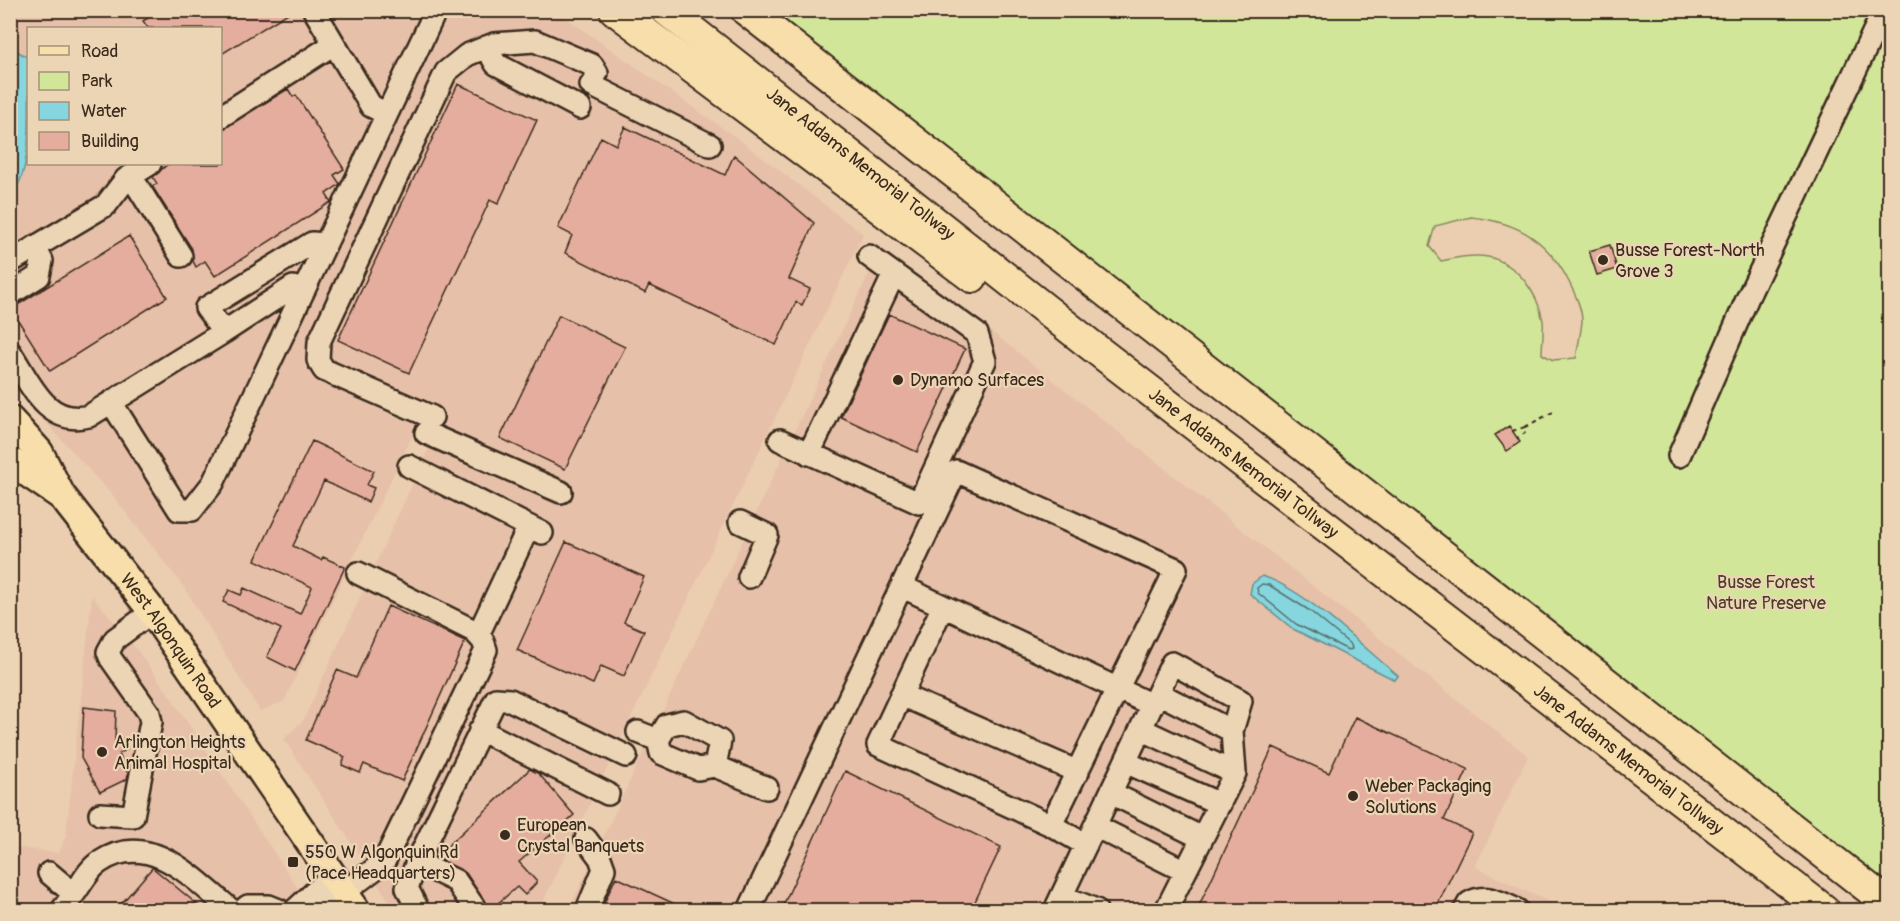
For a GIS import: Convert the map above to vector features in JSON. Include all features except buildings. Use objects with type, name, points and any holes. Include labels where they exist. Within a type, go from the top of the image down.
[{"type":"highway","points":[[615,10],[821,162],[1044,333],[1097,350]]},
{"type":"highway","name":"Jane Addams Memorial Tollway","points":[[666,10],[1097,350],[1824,910]]},
{"type":"highway","points":[[746,10],[1890,905]]},
{"type":"main road","name":"West Algonquin Road","points":[[10,420],[39,453],[61,495],[152,612],[343,892]]},
{"type":"main road","name":"West Algonquin Road","points":[[10,461],[61,495]]},
{"type":"lane","points":[[314,10],[371,106],[387,114]]},
{"type":"lane","points":[[111,402],[179,510],[192,510],[213,483],[436,10]]},
{"type":"lane","points":[[1678,456],[1748,297],[1884,10]]},
{"type":"lane","points":[[561,492],[324,370],[318,360],[319,342],[446,72],[467,55],[494,44],[535,41],[592,65],[594,79],[710,145]]},
{"type":"lane","points":[[222,116],[334,44]]},
{"type":"lane","points":[[486,47],[496,64],[505,70],[580,108]]},
{"type":"lane","points":[[10,262],[106,205],[131,176],[148,165]]},
{"type":"lane","points":[[131,176],[181,256]]},
{"type":"lane","points":[[224,332],[206,308],[312,243],[325,244]]},
{"type":"lane","points":[[10,294],[39,276],[42,261],[35,248]]},
{"type":"lane","points":[[780,440],[919,503],[985,361],[977,334],[869,256]]},
{"type":"lane","points":[[809,454],[894,274]]},
{"type":"lane","points":[[10,351],[44,404],[58,415],[75,420],[89,416],[293,287],[303,290]]},
{"type":"lane","points":[[409,466],[535,530],[478,635]]},
{"type":"lane","points":[[749,910],[956,471],[1176,568],[1051,825]]},
{"type":"lane","points":[[740,522],[767,535],[749,577]]},
{"type":"lane","points":[[318,910],[384,862],[486,650],[478,635],[358,573]]},
{"type":"lane","points":[[903,587],[1119,689],[1155,699],[1232,731]]},
{"type":"lane","points":[[943,606],[878,745],[1051,825],[1090,836],[1185,871]]},
{"type":"lane","points":[[100,814],[133,816],[151,722],[149,713],[111,660],[108,652],[115,639],[152,612]]},
{"type":"lane","points":[[1096,910],[1059,903],[1172,663],[1241,701],[1232,731],[1235,773],[1166,910]]},
{"type":"lane","points":[[901,695],[1078,772]]},
{"type":"lane","points":[[417,910],[407,888],[417,862],[496,699],[510,700],[626,756]]},
{"type":"lane","points":[[715,766],[720,741],[684,721],[667,725],[658,740],[661,753],[698,769],[715,766],[767,788]]},
{"type":"lane","points":[[1141,729],[1235,773]]},
{"type":"lane","points":[[480,730],[608,794]]},
{"type":"lane","points":[[638,732],[658,740]]},
{"type":"lane","points":[[1125,762],[1220,804]]},
{"type":"lane","points":[[1111,793],[1202,838]]},
{"type":"lane","points":[[586,839],[600,858],[604,869],[587,910]]},
{"type":"lane","points":[[49,873],[68,902],[98,862],[124,850],[151,852],[178,866],[231,910]]},
{"type":"lane","points":[[417,862],[456,881],[476,910]]},
{"type":"lane","points":[[295,910],[343,892]]},
{"type":"lane","points":[[1465,910],[1468,903],[1486,898],[1495,899],[1517,910]]},
{"type":"lane","points":[[243,910],[248,906],[269,906],[279,910]]},
{"type":"path","points":[[1512,431],[1525,427],[1553,412]]},
{"type":"path","points":[[1517,438],[1525,433],[1525,427]]},
{"type":"shaded area","points":[[11,11],[556,11],[738,139],[863,234],[539,910],[395,910],[284,739],[303,721],[443,418],[426,407],[284,701],[260,711],[184,587],[113,496],[11,384]]},
{"type":"shaded area","points":[[881,248],[1002,340],[1528,756],[1475,867],[1566,910],[569,910]]},
{"type":"shaded area","points":[[92,596],[129,639],[168,693],[312,910],[11,910],[11,847],[59,853],[66,836]]},
{"type":"green space","name":"Busse Forest Nature Preserve","points":[[747,11],[1889,11],[1889,905]],"holes":[[[1471,217],[1503,223],[1530,236],[1541,244],[1561,267],[1576,296],[1582,316],[1576,358],[1553,360],[1542,354],[1543,321],[1540,310],[1531,290],[1508,266],[1498,260],[1482,256],[1441,261],[1429,246],[1435,226]]]},
{"type":"water","points":[[11,47],[27,57],[27,151],[19,184],[11,195]]},
{"type":"water","points":[[1262,576],[1297,593],[1333,620],[1398,676],[1395,680],[1293,629],[1250,594],[1252,584]]},
{"type":"place","name":"Busse Forest-North Grove 3","points":[[1603,260]]},
{"type":"place","name":"Dynamo Surfaces","points":[[898,380]]},
{"type":"place","name":"Arlington Heights Animal Hospital","points":[[102,752]]},
{"type":"place","name":"Weber Packaging Solutions","points":[[1353,796]]},
{"type":"place","name":"European Crystal Banquets","points":[[505,835]]},
{"type":"place","name":"550 W Algonquin Rd (Pace Headquarters)","points":[[293,862]]}]
